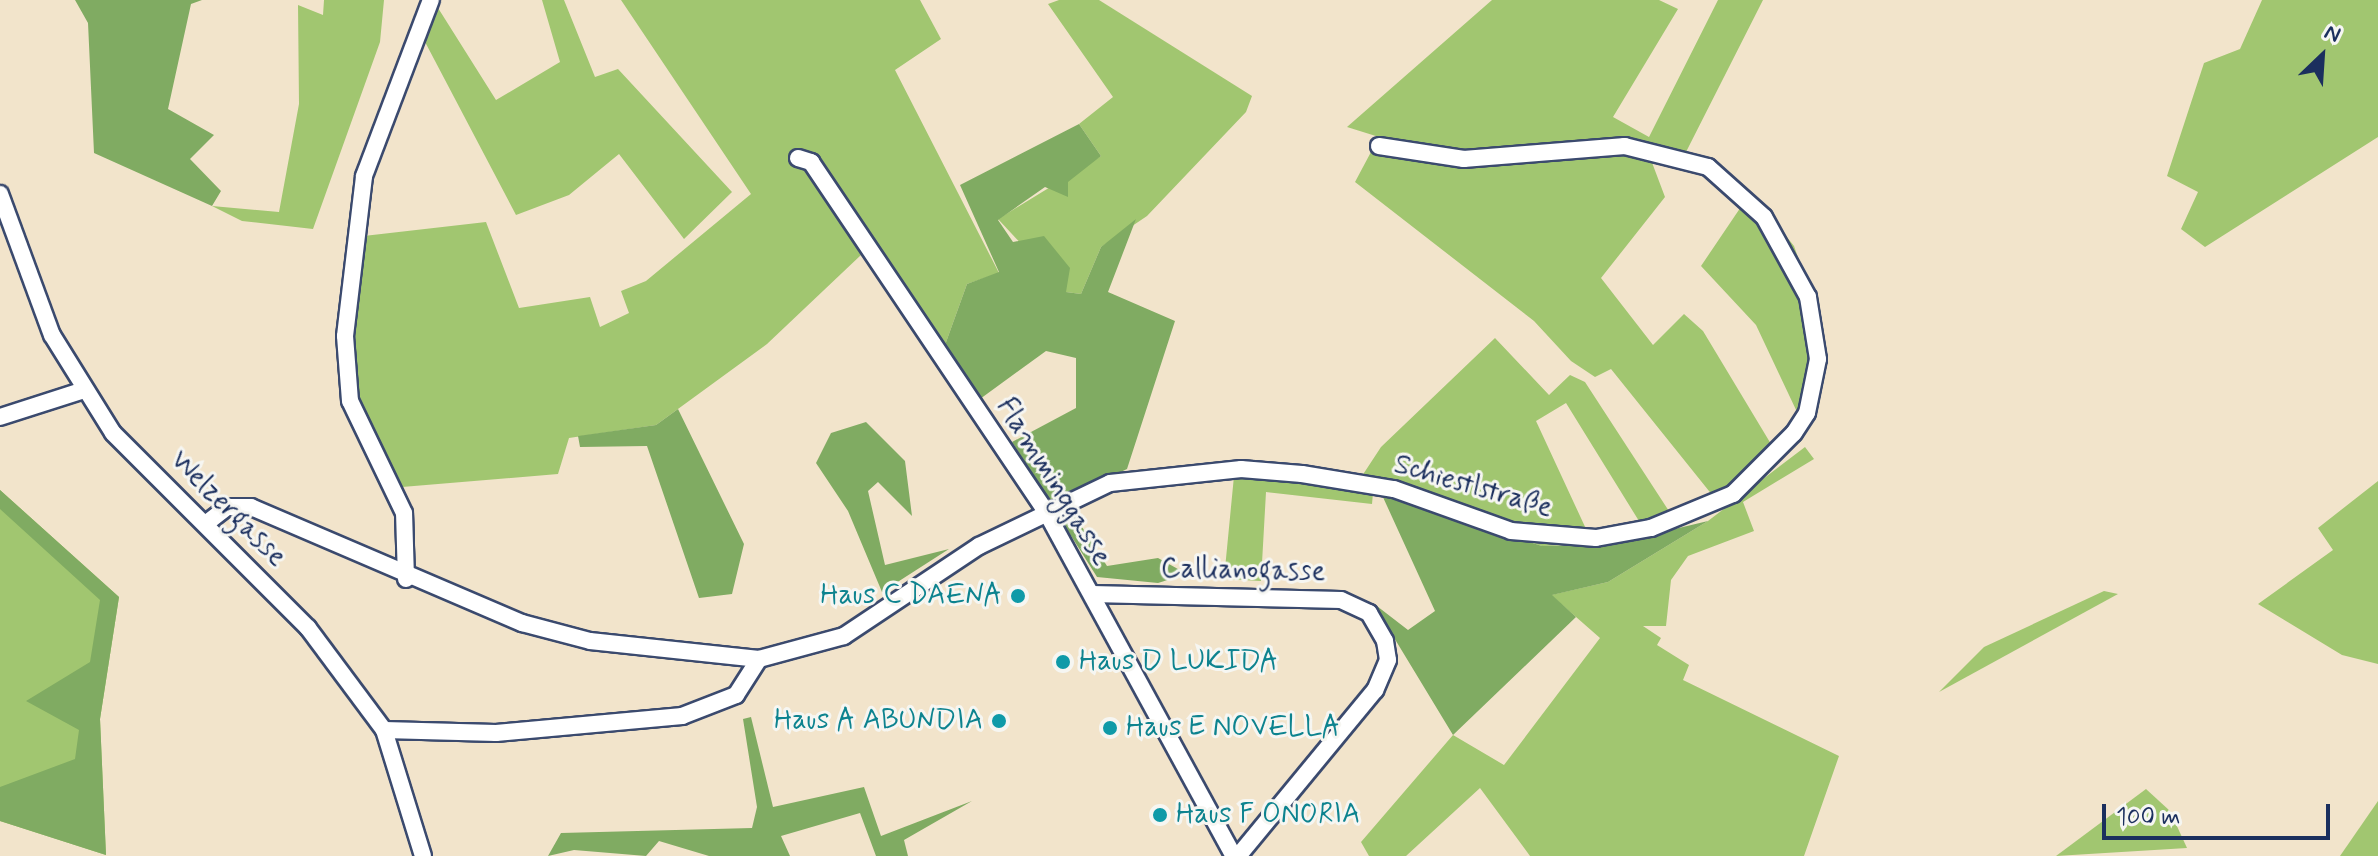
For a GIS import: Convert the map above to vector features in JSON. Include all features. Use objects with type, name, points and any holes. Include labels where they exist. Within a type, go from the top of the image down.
[{"type":"street","points":[[406,579],[404,513],[350,401],[345,336],[364,176],[431,0]]},
{"type":"street","name":"Schiestlstraße","points":[[759,659],[844,636],[1045,510],[1110,483],[1241,469],[1369,484],[1511,531],[1596,538],[1651,528],[1733,494],[1794,433],[1807,413],[1818,359],[1808,297],[1764,217],[1708,167],[1625,146],[1464,159],[1379,146]]},
{"type":"street","name":"Flamminggasse","points":[[798,158],[811,162],[1045,510],[1236,856]]},
{"type":"street","name":"Welzergasse","points":[[0,194],[52,335],[113,433],[208,522],[308,628],[384,730],[423,856]]},
{"type":"street","points":[[0,417],[84,390]]},
{"type":"street","points":[[208,522],[227,507],[251,507],[406,579],[590,641],[759,659],[736,695],[682,716],[496,733],[384,730]]},
{"type":"street","name":"Callianogasse","points":[[1092,594],[1341,600],[1369,613],[1385,641],[1383,676],[1236,856]]},
{"type":"green space","points":[[75,0],[202,0],[191,4],[168,109],[214,135],[190,159],[221,191],[212,206],[94,153],[88,23]]},
{"type":"green space","points":[[324,0],[384,0],[380,42],[313,229],[242,221],[212,206],[279,212],[299,104],[298,5],[323,15]]},
{"type":"green space","points":[[433,0],[496,100],[560,62],[542,0],[564,0],[595,77],[618,69],[732,192],[684,239],[619,154],[569,195],[516,215],[424,40]]},
{"type":"green space","points":[[621,0],[920,0],[941,39],[895,70],[999,273],[967,284],[945,345],[840,193],[827,200],[861,255],[767,344],[656,425],[569,438],[558,474],[402,487],[355,401],[349,332],[355,237],[486,222],[519,308],[590,297],[600,327],[629,313],[621,291],[646,281],[751,194]]},
{"type":"green space","points":[[1059,0],[1099,0],[1252,96],[1246,112],[1147,216],[1101,247],[1081,294],[1066,292],[998,219],[1101,156],[1079,124],[1113,97],[1048,4]]},
{"type":"green space","points":[[1492,0],[1659,0],[1678,9],[1613,117],[1649,137],[1718,0],[1763,0],[1686,152],[1645,144],[1665,197],[1601,278],[1653,345],[1684,314],[1703,331],[1774,449],[1713,496],[1611,369],[1595,377],[1571,361],[1534,321],[1355,182],[1379,137],[1347,127]]},
{"type":"green space","points":[[2262,0],[2378,0],[2378,137],[2205,247],[2181,229],[2198,192],[2167,176],[2204,63],[2240,49]]},
{"type":"green space","points":[[1079,124],[1101,156],[1068,182],[1068,197],[1045,187],[998,220],[1013,242],[1044,236],[1070,268],[1066,292],[1081,294],[1101,247],[1136,219],[1108,292],[1175,321],[1127,469],[1052,504],[1012,442],[1076,408],[1076,358],[1046,351],[980,399],[945,345],[967,284],[999,272],[960,185]]},
{"type":"green space","points":[[1751,192],[1794,246],[1823,328],[1820,388],[1806,431],[1756,325],[1701,266]]},
{"type":"green space","points":[[1495,338],[1549,395],[1570,375],[1585,382],[1678,525],[1647,534],[1566,403],[1536,421],[1593,544],[1542,546],[1382,495],[1362,476],[1381,447]]},
{"type":"green space","points":[[678,409],[744,544],[732,594],[699,598],[647,446],[580,447],[578,436],[656,425]]},
{"type":"green space","points":[[866,422],[905,461],[912,516],[878,482],[868,491],[885,565],[949,549],[882,592],[848,511],[816,463],[831,433]]},
{"type":"green space","points":[[1805,447],[1814,459],[1743,502],[1754,531],[1688,556],[1671,580],[1666,626],[1643,626],[1661,638],[1657,645],[1689,665],[1683,680],[1839,756],[1804,856],[1530,856],[1480,788],[1406,856],[1369,856],[1361,842],[1453,735],[1504,765],[1600,638],[1551,595],[1608,582],[1708,521]]},
{"type":"green space","points":[[1234,476],[1304,478],[1373,493],[1372,504],[1266,492],[1261,581],[1224,579]]},
{"type":"green space","points":[[2378,481],[2378,664],[2342,655],[2258,604],[2333,550],[2318,528]]},
{"type":"green space","points":[[0,490],[119,597],[100,719],[106,855],[0,821]]},
{"type":"green space","points":[[0,490],[119,597],[100,719],[106,855],[0,821],[0,787],[75,759],[79,730],[26,701],[90,662],[100,600],[0,509]]},
{"type":"green space","points":[[1382,495],[1542,546],[1612,544],[1708,521],[1608,582],[1552,595],[1576,617],[1453,735],[1373,603],[1408,630],[1435,611]]},
{"type":"green space","points":[[1075,516],[1107,566],[1158,558],[1187,574],[1158,583],[1097,577],[1063,523]]},
{"type":"green space","points":[[2104,591],[2118,594],[1939,692],[1984,647]]},
{"type":"green space","points":[[751,717],[773,807],[864,787],[881,836],[972,801],[904,840],[908,856],[876,856],[860,813],[781,836],[790,856],[709,856],[659,841],[646,856],[574,850],[548,856],[561,833],[752,828],[757,807],[743,719]]},
{"type":"green space","points":[[2146,789],[2170,811],[2187,848],[2056,856]]},
{"type":"green space","points":[[2378,801],[2378,856],[2340,856]]},
{"type":"place","name":"Haus C DAENA","points":[[1018,596]]},
{"type":"place","name":"Haus D LUKIDA","points":[[1063,662]]},
{"type":"place","name":"Haus A ABUNDIA","points":[[999,721]]},
{"type":"place","name":"Haus E NOVELLA","points":[[1110,728]]},
{"type":"place","name":"Haus F ONORIA","points":[[1160,815]]}]
